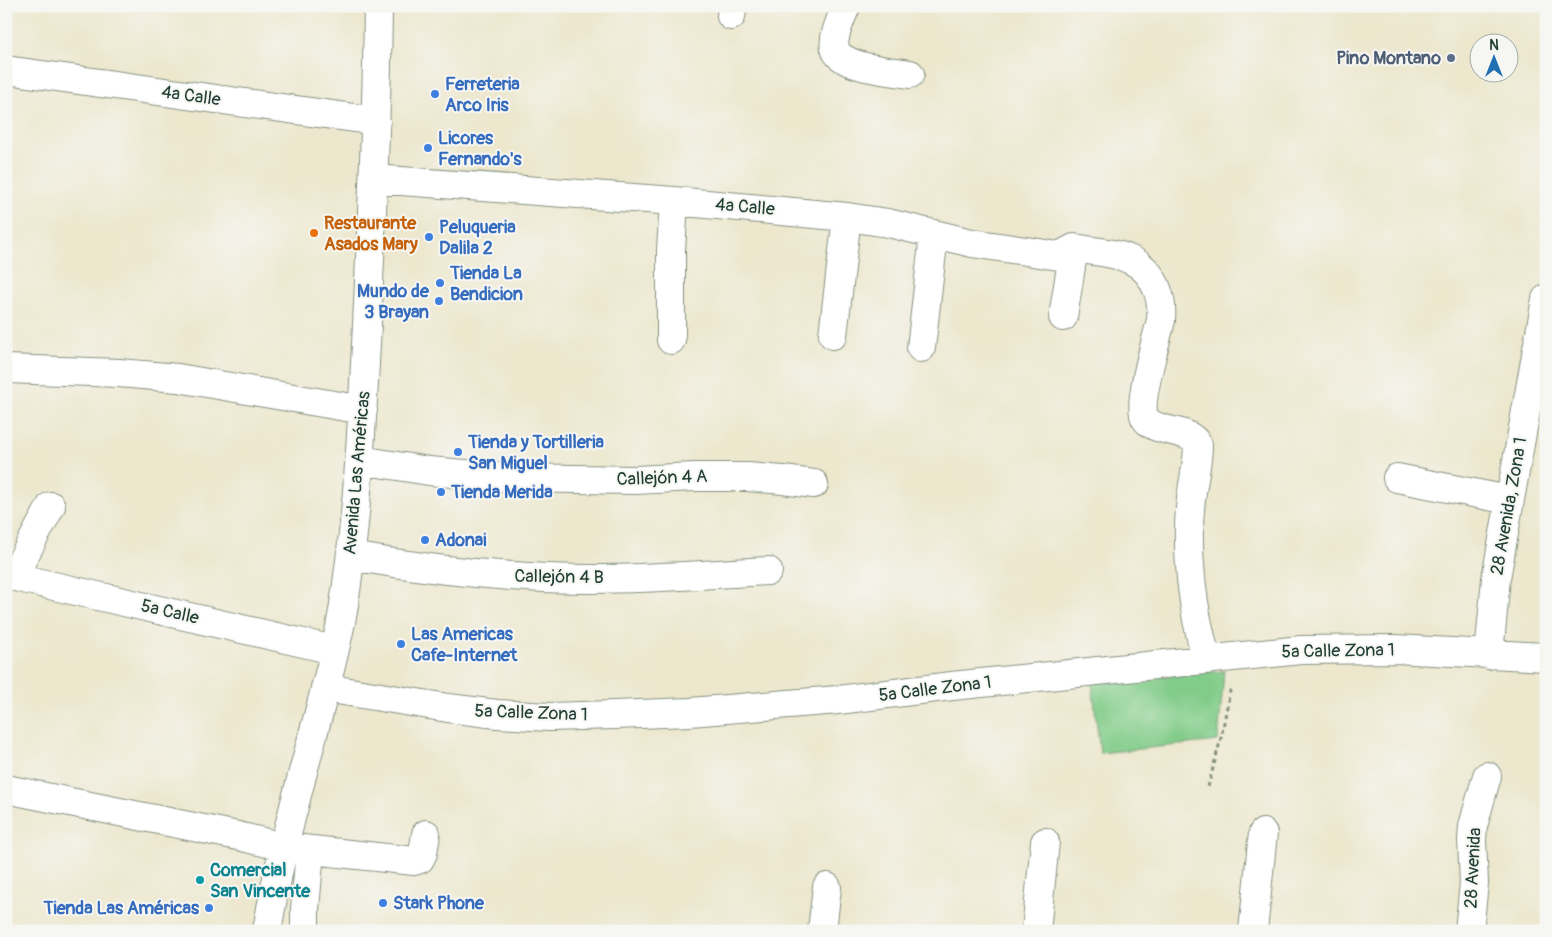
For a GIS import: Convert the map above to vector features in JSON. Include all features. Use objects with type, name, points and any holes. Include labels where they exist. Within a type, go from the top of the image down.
[{"type":"street","name":"Avenida Las Américas","points":[[267,931],[284,846],[334,650],[342,613],[350,556],[363,410],[374,179],[378,6]]},
{"type":"street","points":[[846,6],[834,41],[835,50],[841,58],[854,64],[910,74]]},
{"type":"street","name":"4a Calle","points":[[6,70],[376,121]]},
{"type":"street","name":"4a Calle","points":[[374,179],[674,201],[847,218],[888,223],[972,243],[1059,256],[1074,248],[1124,257],[1137,262],[1147,270],[1154,281],[1161,302],[1161,320],[1142,402],[1146,418],[1157,427],[1192,437],[1198,445],[1189,529],[1195,607],[1199,633],[1207,659]]},
{"type":"street","points":[[671,340],[671,250],[674,201]]},
{"type":"street","points":[[833,335],[847,218]]},
{"type":"street","points":[[921,348],[934,235]]},
{"type":"street","points":[[1063,317],[1074,248]]},
{"type":"street","name":"28 Avenida, Zona 1","points":[[1489,655],[1496,578],[1546,299]]},
{"type":"street","points":[[6,368],[119,373],[178,378],[363,410]]},
{"type":"street","name":"Callejón 4 A","points":[[360,460],[429,471],[513,478],[635,480],[747,477],[814,484]]},
{"type":"street","points":[[1397,478],[1509,500]]},
{"type":"street","points":[[11,576],[51,506]]},
{"type":"street","name":"Callejón 4 B","points":[[350,556],[411,567],[469,574],[522,577],[594,579],[768,571]]},
{"type":"street","name":"5a Calle","points":[[11,576],[334,650]]},
{"type":"street","name":"5a Calle Zona 1","points":[[325,688],[448,708],[497,714],[549,717],[690,712],[838,700],[962,685],[1301,650],[1344,648],[1395,649],[1546,657]]},
{"type":"street","name":"28 Avenida","points":[[1469,931],[1474,883],[1473,826],[1487,776]]},
{"type":"street","points":[[6,789],[310,850],[414,861],[420,859],[423,853],[426,834]]},
{"type":"street","points":[[1253,931],[1263,833]]},
{"type":"street","points":[[1036,931],[1045,842]]},
{"type":"street","points":[[305,931],[310,850]]},
{"type":"street","points":[[822,931],[827,886]]},
{"type":"path","points":[[1208,787],[1222,738],[1237,656]]},
{"type":"green space","points":[[1224,671],[1218,741],[1100,753],[1092,682]]},
{"type":"place","name":"Pino Montano","points":[[1451,58]]},
{"type":"place","name":"Ferreteria Arco Iris","points":[[435,94]]},
{"type":"place","name":"Licores Fernando's","points":[[428,148]]},
{"type":"place","name":"Restaurante Asados Mary","points":[[314,233]]},
{"type":"place","name":"Peluqueria Dalila 2","points":[[429,237]]},
{"type":"place","name":"Tienda La Bendicion","points":[[440,283]]},
{"type":"place","name":"Mundo de 3 Brayan","points":[[439,301]]},
{"type":"place","name":"Tienda y Tortilleria San Miguel","points":[[458,452]]},
{"type":"place","name":"Tienda Merida","points":[[441,492]]},
{"type":"place","name":"Adonai","points":[[425,540]]},
{"type":"place","name":"Las Americas Cafe-Internet","points":[[401,644]]},
{"type":"place","name":"Comercial San Vincente","points":[[200,880]]},
{"type":"place","name":"Stark Phone","points":[[383,903]]},
{"type":"place","name":"Tienda Las Américas","points":[[209,908]]}]
